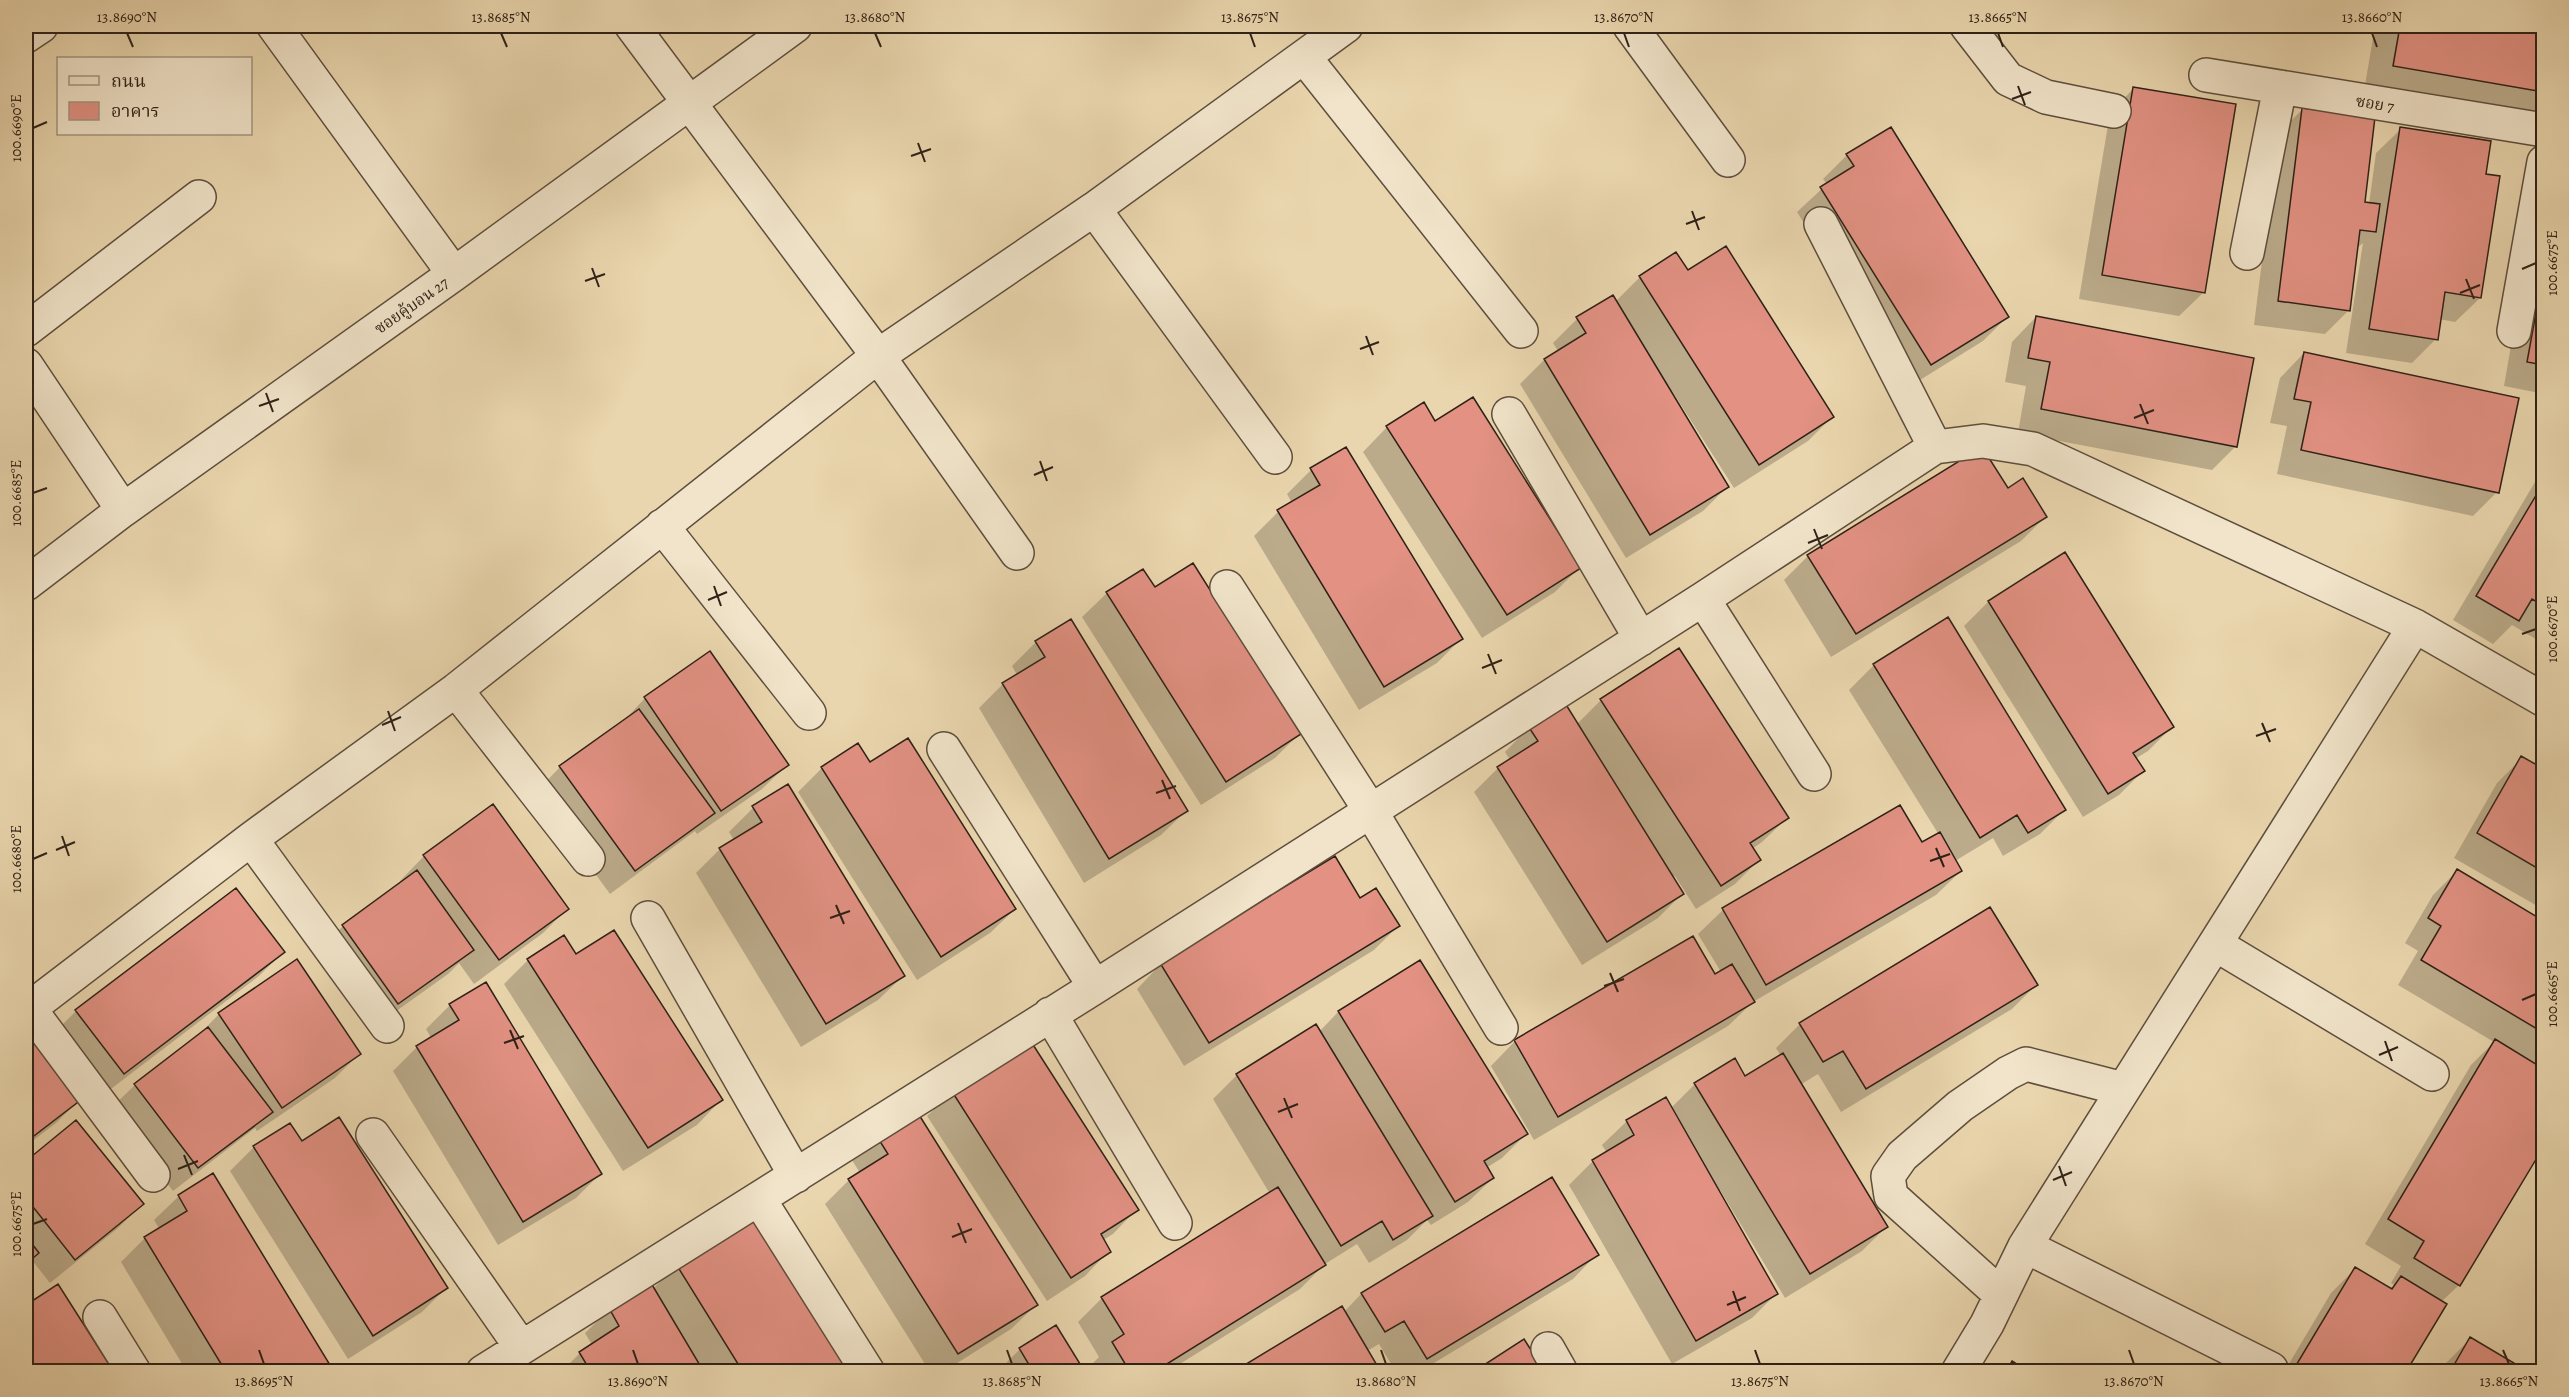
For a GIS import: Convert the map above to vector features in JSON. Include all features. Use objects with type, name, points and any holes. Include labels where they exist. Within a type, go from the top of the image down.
[{"type":"street","points":[[26,36],[40,26]]},
{"type":"street","points":[[274,26],[454,274]]},
{"type":"street","points":[[632,26],[878,356],[1017,553]]},
{"type":"street","name":"ซอยคู้บอน 27","points":[[26,584],[123,510],[454,274],[795,26]]},
{"type":"street","points":[[153,1175],[27,1008],[251,839],[456,690],[878,356],[1094,209],[1346,26]]},
{"type":"street","points":[[1630,26],[1728,160]]},
{"type":"street","points":[[1967,26],[2008,79],[2046,97],[2114,111]]},
{"type":"street","points":[[1305,57],[1521,331]]},
{"type":"street","name":"ซอย 7","points":[[2206,75],[2544,130]]},
{"type":"street","points":[[2247,253],[2280,87]]},
{"type":"street","points":[[2514,331],[2544,162]]},
{"type":"street","points":[[26,330],[199,197]]},
{"type":"street","points":[[1094,209],[1275,457]]},
{"type":"street","points":[[1821,224],[1935,447]]},
{"type":"street","points":[[26,366],[123,510]]},
{"type":"street","points":[[1509,414],[1641,639]]},
{"type":"street","points":[[483,1371],[1095,987],[1641,639],[1935,447],[1983,441],[2033,449],[2415,626],[2544,700]]},
{"type":"street","points":[[662,526],[809,713]]},
{"type":"street","points":[[1227,587],[1370,810],[1501,1028]]},
{"type":"street","points":[[1703,599],[1814,774]]},
{"type":"street","points":[[1958,1371],[2001,1295],[2025,1246],[2415,626]]},
{"type":"street","points":[[456,690],[588,859]]},
{"type":"street","points":[[944,749],[1095,987]]},
{"type":"street","points":[[251,839],[387,1026]]},
{"type":"street","points":[[648,918],[796,1176]]},
{"type":"street","points":[[2215,944],[2432,1074]]},
{"type":"street","points":[[1050,1014],[1175,1223]]},
{"type":"street","points":[[2001,1295],[1891,1196],[1888,1176],[1902,1156],[1960,1106],[2008,1073],[2025,1065],[2123,1089]]},
{"type":"street","points":[[373,1136],[521,1347]]},
{"type":"street","points":[[759,1199],[868,1371]]},
{"type":"street","points":[[2025,1246],[2271,1369]]},
{"type":"street","points":[[100,1317],[134,1371]]},
{"type":"building","points":[[2400,26],[2544,26],[2544,92],[2393,66]]},
{"type":"building","points":[[2133,87],[2236,104],[2205,293],[2102,275]]},
{"type":"building","points":[[2302,108],[2375,117],[2365,202],[2380,204],[2376,232],[2360,230],[2350,311],[2278,301]]},
{"type":"building","points":[[1891,127],[2009,317],[1931,365],[1820,187],[1854,166],[1846,154]]},
{"type":"building","points":[[2400,127],[2491,141],[2486,174],[2500,176],[2481,298],[2445,292],[2438,340],[2369,329]]},
{"type":"building","points":[[1726,246],[1834,417],[1759,465],[1639,276],[1676,252],[1688,270]]},
{"type":"building","points":[[2544,269],[2544,365],[2527,362]]},
{"type":"building","points":[[1613,295],[1729,487],[1650,535],[1544,359],[1586,333],[1576,317]]},
{"type":"building","points":[[2036,316],[2254,358],[2237,447],[2041,409],[2050,362],[2028,358]]},
{"type":"building","points":[[2304,352],[2519,398],[2499,493],[2301,450],[2311,402],[2294,399]]},
{"type":"building","points":[[1473,397],[1581,568],[1507,615],[1386,426],[1424,402],[1435,421]]},
{"type":"building","points":[[1346,447],[1463,639],[1384,687],[1277,510],[1320,485],[1310,468]]},
{"type":"building","points":[[1982,447],[2008,488],[2023,478],[2047,517],[1856,634],[1807,555]]},
{"type":"building","points":[[2544,482],[2544,606],[2532,599],[2519,621],[2476,596]]},
{"type":"building","points":[[2065,552],[2174,727],[2133,753],[2145,771],[2108,794],[1988,601]]},
{"type":"building","points":[[1193,563],[1301,734],[1226,782],[1106,592],[1143,569],[1155,587]]},
{"type":"building","points":[[1948,617],[2066,810],[2028,833],[2017,815],[1980,838],[1873,664]]},
{"type":"building","points":[[1071,619],[1188,811],[1109,859],[1002,683],[1045,657],[1035,641]]},
{"type":"building","points":[[1679,648],[1789,818],[1750,843],[1761,860],[1721,886],[1600,699]]},
{"type":"building","points":[[710,651],[789,765],[721,811],[644,697]]},
{"type":"building","points":[[1565,703],[1684,894],[1607,942],[1497,767],[1538,741],[1528,726]]},
{"type":"building","points":[[639,709],[715,813],[635,871],[559,766]]},
{"type":"building","points":[[908,738],[1016,909],[941,957],[821,767],[858,743],[870,762]]},
{"type":"building","points":[[2521,756],[2544,769],[2544,872],[2477,833]]},
{"type":"building","points":[[788,784],[905,976],[826,1024],[719,848],[762,822],[752,806]]},
{"type":"building","points":[[493,804],[569,909],[499,960],[423,855]]},
{"type":"building","points":[[1900,805],[1922,842],[1940,832],[1962,871],[1766,985],[1722,908]]},
{"type":"building","points":[[1335,856],[1360,898],[1376,888],[1400,926],[1209,1043],[1160,963]]},
{"type":"building","points":[[2457,869],[2544,921],[2544,1033],[2421,960],[2441,926],[2428,918]]},
{"type":"building","points":[[417,870],[474,950],[398,1004],[342,925]]},
{"type":"building","points":[[236,888],[285,952],[124,1074],[75,1010]]},
{"type":"building","points":[[1990,907],[2038,985],[1866,1089],[1843,1051],[1823,1062],[1799,1023]]},
{"type":"building","points":[[614,930],[723,1100],[648,1148],[527,959],[564,935],[576,954]]},
{"type":"building","points":[[1693,936],[1715,974],[1732,964],[1755,1002],[1558,1117],[1514,1040]]},
{"type":"building","points":[[297,959],[361,1054],[282,1108],[218,1013]]},
{"type":"building","points":[[1420,960],[1528,1134],[1484,1161],[1494,1178],[1455,1202],[1338,1011]]},
{"type":"building","points":[[486,982],[602,1174],[523,1222],[416,1046],[459,1020],[449,1004]]},
{"type":"building","points":[[1316,1024],[1433,1216],[1393,1240],[1382,1221],[1341,1246],[1236,1074]]},
{"type":"building","points":[[208,1027],[273,1112],[198,1168],[134,1084]]},
{"type":"building","points":[[30,1031],[82,1099],[26,1142],[26,1034]]},
{"type":"building","points":[[2495,1039],[2544,1069],[2544,1146],[2460,1286],[2414,1258],[2424,1241],[2388,1219]]},
{"type":"building","points":[[1030,1040],[1139,1210],[1101,1234],[1111,1252],[1071,1278],[951,1090]]},
{"type":"building","points":[[1783,1053],[1888,1227],[1810,1274],[1694,1083],[1735,1058],[1745,1076]]},
{"type":"building","points":[[1666,1097],[1778,1294],[1696,1341],[1592,1160],[1634,1135],[1626,1120]]},
{"type":"building","points":[[916,1110],[1038,1305],[958,1354],[848,1179],[888,1154],[876,1135]]},
{"type":"building","points":[[339,1117],[448,1288],[373,1336],[253,1146],[290,1123],[302,1141]]},
{"type":"building","points":[[76,1120],[144,1204],[75,1260],[26,1198],[26,1161]]},
{"type":"building","points":[[213,1173],[330,1365],[320,1372],[226,1372],[144,1237],[187,1211],[178,1195]]},
{"type":"building","points":[[1552,1177],[1599,1255],[1427,1359],[1404,1321],[1385,1332],[1361,1293]]},
{"type":"building","points":[[1278,1187],[1326,1265],[1154,1372],[1130,1372],[1112,1342],[1124,1334],[1101,1297]]},
{"type":"building","points":[[756,1213],[856,1372],[743,1372],[676,1264]]},
{"type":"building","points":[[26,1236],[39,1253],[26,1264]]},
{"type":"building","points":[[2355,1267],[2392,1289],[2401,1276],[2447,1304],[2406,1372],[2292,1372]]},
{"type":"building","points":[[651,1283],[704,1372],[591,1372],[579,1352],[619,1326],[609,1308]]},
{"type":"building","points":[[58,1284],[114,1372],[26,1372],[26,1305]]},
{"type":"building","points":[[1342,1306],[1381,1372],[1233,1372]]},
{"type":"building","points":[[1056,1325],[1085,1372],[1014,1372],[1028,1363],[1019,1348]]},
{"type":"building","points":[[2470,1337],[2529,1372],[2450,1372]]},
{"type":"building","points":[[1524,1339],[1545,1372],[1473,1372]]},
{"type":"building","points":[[2012,1361],[2029,1372],[2006,1372]]}]
